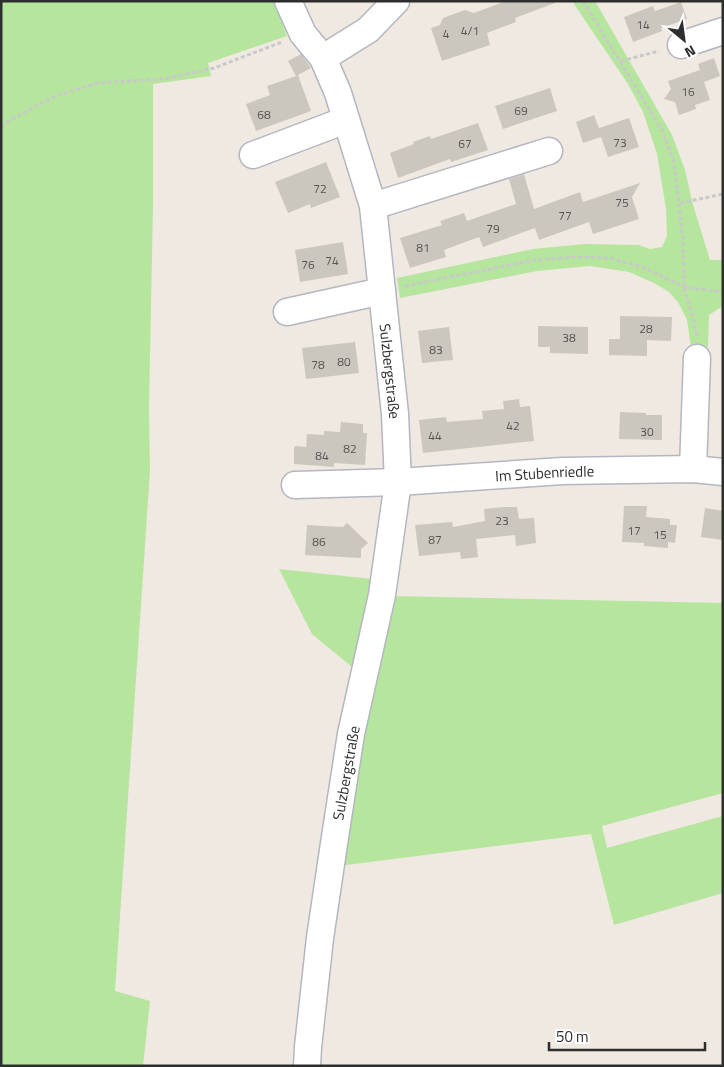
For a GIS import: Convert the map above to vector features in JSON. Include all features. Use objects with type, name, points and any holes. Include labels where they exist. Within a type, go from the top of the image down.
[{"type":"street","name":"Sulzbergstraße","points":[[288,1],[303,34],[323,58],[338,93],[373,206],[391,289],[398,482],[382,595],[352,734],[335,837],[319,948],[307,1066]]},
{"type":"street","points":[[323,58],[368,30],[396,1]]},
{"type":"street","points":[[681,45],[723,31]]},
{"type":"street","points":[[253,155],[346,120]]},
{"type":"street","points":[[373,206],[549,151]]},
{"type":"street","points":[[287,312],[391,289]]},
{"type":"street","points":[[693,469],[697,358]]},
{"type":"street","name":"Im Stubenriedle","points":[[398,482],[562,471],[693,469],[723,472]]},
{"type":"street","points":[[295,485],[398,482]]},
{"type":"path","points":[[583,1],[662,130],[674,162],[680,203],[684,287],[695,325],[697,358]]},
{"type":"path","points":[[1,127],[56,96],[98,83],[164,79],[214,68],[303,34]]},
{"type":"path","points":[[621,61],[681,45]]},
{"type":"path","points":[[680,203],[723,194]]},
{"type":"path","points":[[391,289],[536,260],[576,257],[610,258],[646,268],[684,287],[723,292]]},
{"type":"green space","points":[[1,1],[275,1],[287,36],[208,63],[211,76],[153,84],[150,471],[115,991],[150,1001],[143,1066],[1,1066]]},
{"type":"green space","points":[[572,1],[595,1],[672,135],[685,170],[693,205],[710,260],[723,260],[723,306],[709,315],[708,347],[691,347],[687,320],[678,302],[669,292],[629,272],[590,266],[537,271],[400,298],[397,278],[533,249],[585,244],[639,245],[650,249],[662,247],[667,236],[666,209],[657,154],[643,112],[628,84]]},
{"type":"green space","points":[[279,569],[381,580],[357,671],[312,634]]},
{"type":"green space","points":[[392,596],[723,603],[723,793],[602,826],[607,848],[723,816],[723,893],[614,925],[591,834],[338,866],[356,742]]},
{"type":"building","points":[[506,1],[555,1],[555,3],[515,18],[516,22],[487,33],[490,45],[442,61],[431,28],[440,25],[443,18],[465,10],[474,13]]},
{"type":"building","points":[[681,2],[687,19],[661,28],[662,31],[633,42],[624,17],[653,6],[655,11]]},
{"type":"building","points":[[301,54],[311,68],[298,75],[311,111],[256,131],[246,104],[270,95],[267,86],[296,76],[288,61]]},
{"type":"building","points":[[714,58],[720,76],[704,82],[698,64]]},
{"type":"building","points":[[700,70],[710,100],[695,105],[696,109],[679,115],[675,102],[664,99],[671,89],[668,81]]},
{"type":"building","points":[[550,88],[557,111],[503,129],[495,106]]},
{"type":"building","points":[[594,115],[599,128],[629,118],[639,147],[608,157],[601,137],[583,143],[576,122]]},
{"type":"building","points":[[478,123],[488,150],[451,162],[450,159],[398,178],[390,153],[430,136],[431,139]]},
{"type":"building","points":[[326,162],[340,197],[311,208],[310,204],[288,213],[275,182]]},
{"type":"building","points":[[524,174],[534,209],[580,192],[583,202],[640,183],[632,197],[639,219],[593,234],[589,222],[539,240],[535,228],[483,247],[479,237],[444,250],[446,257],[410,268],[400,238],[442,225],[440,221],[464,213],[467,221],[516,204],[509,179]]},
{"type":"building","points":[[343,242],[348,274],[300,282],[295,250]]},
{"type":"building","points":[[620,316],[672,317],[671,341],[647,340],[647,356],[609,355],[609,339],[620,339]]},
{"type":"building","points":[[538,326],[588,327],[588,354],[550,353],[550,347],[538,347]]},
{"type":"building","points":[[449,327],[453,360],[422,363],[418,331]]},
{"type":"building","points":[[355,342],[359,373],[306,379],[302,348]]},
{"type":"building","points":[[519,399],[520,407],[530,406],[534,441],[423,453],[419,420],[446,417],[447,422],[483,419],[482,411],[504,409],[503,401]]},
{"type":"building","points":[[620,412],[662,415],[662,440],[619,439]]},
{"type":"building","points":[[341,422],[363,424],[363,433],[367,433],[365,465],[334,463],[334,467],[294,464],[294,448],[295,446],[306,447],[307,434],[324,435],[324,431],[340,432]]},
{"type":"building","points":[[624,506],[647,506],[646,517],[670,519],[670,525],[677,525],[675,543],[668,542],[668,548],[644,546],[644,543],[622,542]]},
{"type":"building","points":[[517,507],[519,519],[534,518],[536,543],[516,546],[515,535],[476,539],[478,557],[461,559],[460,552],[419,556],[415,525],[452,522],[453,527],[485,521],[484,509]]},
{"type":"building","points":[[705,508],[723,511],[723,540],[701,537]]},
{"type":"building","points":[[347,523],[368,543],[361,549],[361,558],[305,555],[307,525],[343,527]]}]
